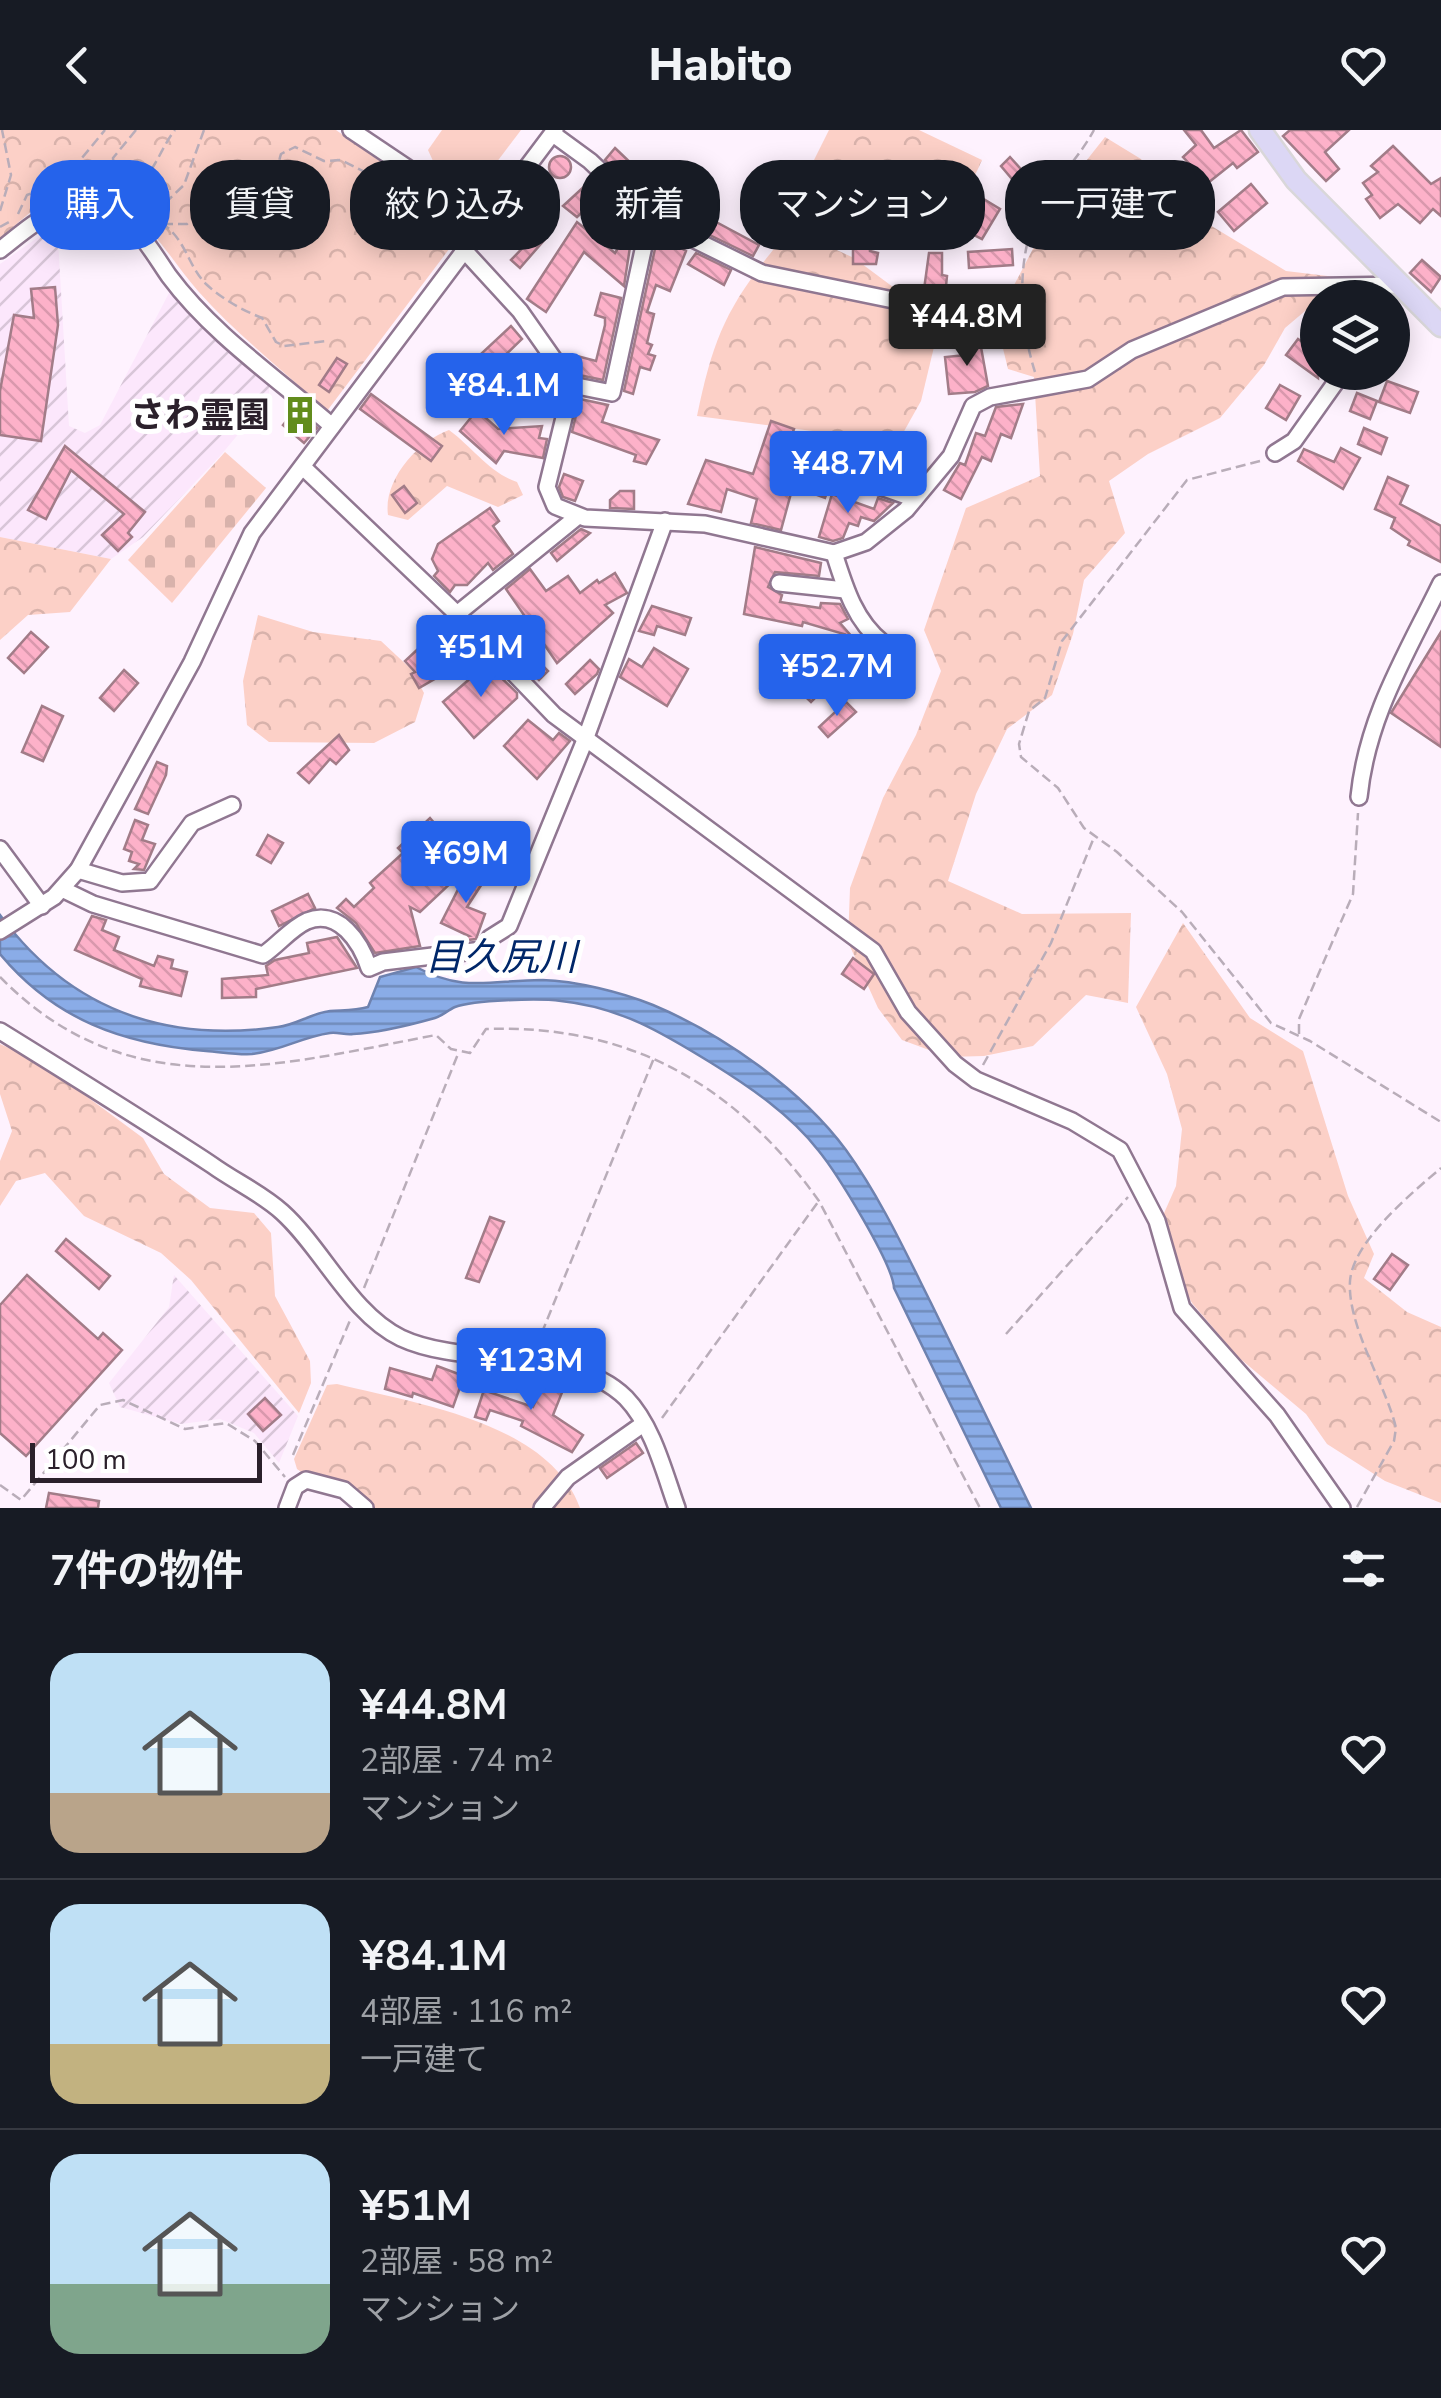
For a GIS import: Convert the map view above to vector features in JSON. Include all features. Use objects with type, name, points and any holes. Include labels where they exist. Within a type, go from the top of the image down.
[{"type":"main road","points":[[1260,130],[1296,180],[1386,280]]},
{"type":"main road","points":[[1410,302],[1441,326]]},
{"type":"street","points":[[532,160],[554,132],[590,160]]},
{"type":"street","points":[[357,133],[397,160]]},
{"type":"street","points":[[0,250],[50,212],[68,206],[108,209],[147,244],[188,301],[332,426]]},
{"type":"street","points":[[0,931],[37,908],[78,870],[192,662],[246,543],[462,250]]},
{"type":"street","points":[[464,250],[520,311],[572,384],[612,393],[643,250]]},
{"type":"street","points":[[715,250],[762,273],[898,301]]},
{"type":"street","points":[[572,384],[548,487],[556,506],[577,517],[706,524],[834,554],[884,530],[915,499],[951,456],[973,406],[990,397],[1088,379],[1132,350],[1283,288],[1300,288]]},
{"type":"street","points":[[1275,453],[1294,440],[1330,390]]},
{"type":"street","points":[[304,468],[457,614],[554,715],[873,952],[908,1012],[976,1080],[1072,1121],[1120,1150],[1157,1222],[1182,1308],[1276,1414],[1342,1508]]},
{"type":"street","points":[[861,480],[915,499]]},
{"type":"street","points":[[457,614],[577,517]]},
{"type":"street","points":[[62,888],[93,904],[263,954],[310,920],[327,918],[354,936],[369,968],[394,960],[472,954],[509,926],[585,740],[666,522]]},
{"type":"street","points":[[834,554],[845,590],[866,630],[884,643]]},
{"type":"street","points":[[779,583],[845,590]]},
{"type":"street","points":[[1359,797],[1364,750],[1441,583]]},
{"type":"street","points":[[78,870],[122,884],[150,881],[192,823],[232,804]]},
{"type":"street","points":[[0,849],[37,908]]},
{"type":"street","points":[[0,1031],[279,1209],[318,1248],[357,1303],[401,1338],[438,1350],[530,1362],[600,1381],[626,1398],[646,1428],[677,1508]]},
{"type":"street","points":[[542,1508],[568,1477],[646,1428]]},
{"type":"street","points":[[287,1508],[295,1487],[306,1480],[344,1490],[364,1508]]},
{"type":"path","points":[[0,211],[11,175],[2,130]]},
{"type":"path","points":[[17,220],[27,194],[63,181],[105,130]]},
{"type":"path","points":[[136,130],[114,158],[115,180],[129,189],[148,176],[160,148],[176,130]]},
{"type":"path","points":[[170,198],[184,184],[204,130]]},
{"type":"path","points":[[1040,388],[1022,330],[1028,236],[1042,205],[1094,130]]},
{"type":"path","points":[[170,224],[187,224],[197,215],[204,223],[232,208],[233,202],[260,217],[269,214],[280,194],[275,170],[281,154],[295,147],[324,160],[350,164]]},
{"type":"path","points":[[170,229],[181,239],[207,284],[239,309],[262,318],[276,342],[284,346],[326,341]]},
{"type":"path","points":[[1275,453],[1256,463],[1187,480],[1062,641],[1045,698],[1029,711],[1019,744],[1022,757],[1058,788],[1084,828],[1182,912],[1261,1014],[1441,1122]]},
{"type":"path","points":[[1299,1036],[1299,1019],[1353,894],[1359,797]]},
{"type":"path","points":[[976,1080],[1051,943],[1095,834]]},
{"type":"path","points":[[0,977],[25,1003],[84,1038],[149,1061],[190,1069],[282,1065],[436,1035],[458,1053],[470,1053],[486,1030],[536,1028],[654,1057],[702,1081],[794,1166],[819,1201],[980,1508]]},
{"type":"path","points":[[292,1455],[458,1053]]},
{"type":"path","points":[[530,1362],[654,1057]]},
{"type":"path","points":[[1356,1508],[1394,1441],[1396,1428],[1356,1314],[1352,1274],[1386,1220],[1441,1168]]},
{"type":"path","points":[[1006,1334],[1139,1185]]},
{"type":"path","points":[[646,1428],[819,1201]]},
{"type":"path","points":[[0,1485],[22,1500],[100,1405],[123,1400],[184,1429],[226,1424],[255,1441],[285,1477]]},
{"type":"shaded area","points":[[30,243],[30,250],[59,250],[69,426],[85,433],[100,425],[169,293],[269,375],[269,397],[221,455],[143,537],[111,559],[0,537],[0,264]]},
{"type":"shaded area","points":[[174,1275],[298,1416],[279,1463],[254,1433],[220,1419],[181,1424],[120,1407],[109,1383],[169,1307]]},
{"type":"green space","points":[[0,130],[336,130],[378,160],[350,160],[350,250],[448,250],[327,411],[228,322],[166,250],[170,250],[170,160],[30,160],[30,213],[0,239]]},
{"type":"green space","points":[[442,130],[521,130],[498,160],[433,160],[428,150]]},
{"type":"green space","points":[[829,130],[919,130],[982,160],[814,160]]},
{"type":"green space","points":[[1105,137],[1142,160],[1087,160]]},
{"type":"green space","points":[[1215,228],[1286,271],[1344,278],[1300,280],[1300,315],[1285,328],[1264,365],[1220,418],[1148,454],[1109,481],[1125,533],[1084,580],[1073,634],[1052,695],[1007,729],[976,794],[948,881],[1022,914],[1131,913],[1128,1003],[1086,995],[1033,1046],[984,1056],[948,1057],[902,1040],[878,1008],[848,942],[850,888],[883,798],[916,735],[941,671],[924,630],[966,508],[1040,476],[1034,377],[1008,369],[996,320],[1032,250],[1215,250]]},
{"type":"green space","points":[[773,250],[837,250],[854,258],[940,322],[921,401],[898,442],[697,416],[716,344],[746,286]]},
{"type":"green space","points":[[449,430],[490,466],[517,482],[523,495],[498,507],[447,486],[408,520],[388,515],[391,488],[405,464],[426,443]]},
{"type":"green space","points":[[225,452],[266,488],[172,603],[128,560]]},
{"type":"green space","points":[[0,537],[111,559],[70,612],[28,615],[0,640]]},
{"type":"green space","points":[[258,615],[313,632],[381,641],[411,669],[424,693],[415,722],[374,743],[269,742],[247,725],[243,681]]},
{"type":"green space","points":[[1183,923],[1250,1018],[1303,1051],[1348,1196],[1374,1254],[1364,1278],[1407,1312],[1441,1327],[1441,1503],[1385,1481],[1327,1444],[1306,1414],[1237,1356],[1192,1303],[1169,1262],[1161,1220],[1176,1186],[1182,1129],[1167,1074],[1136,1007]]},
{"type":"green space","points":[[0,1044],[40,1062],[143,1138],[164,1174],[210,1208],[254,1213],[271,1233],[275,1296],[310,1361],[311,1383],[299,1413],[191,1280],[161,1253],[84,1216],[45,1173],[16,1181],[0,1206],[0,1161],[12,1131],[0,1094]]},
{"type":"green space","points":[[337,1384],[440,1409],[510,1436],[540,1455],[564,1479],[580,1508],[362,1508],[297,1469],[294,1459],[327,1385]]},
{"type":"water","points":[[0,915],[56,974],[88,996],[158,1023],[236,1031],[285,1026],[323,1012],[368,1007],[380,977],[416,967],[464,983],[542,980],[598,988],[653,1005],[706,1031],[783,1085],[828,1127],[846,1150],[902,1244],[1031,1508],[1001,1508],[894,1288],[875,1240],[818,1150],[769,1102],[676,1042],[603,1009],[538,1000],[464,1005],[405,1026],[320,1035],[252,1054],[176,1048],[92,1025],[44,996],[0,954]]},
{"type":"building","points":[[1184,130],[1201,130],[1214,148],[1241,130],[1258,152],[1237,168],[1233,163],[1215,177],[1215,160],[1183,157],[1196,145]]},
{"type":"building","points":[[1290,130],[1349,130],[1325,152],[1339,169],[1326,181],[1283,136]]},
{"type":"building","points":[[1393,146],[1431,184],[1441,178],[1441,216],[1433,209],[1420,223],[1398,204],[1380,218],[1366,199],[1372,195],[1363,183],[1378,172],[1371,166]]},
{"type":"building","points":[[615,148],[628,160],[605,160]]},
{"type":"building","points":[[560,156],[570,163],[568,175],[560,178],[560,160],[552,160]]},
{"type":"building","points":[[1251,184],[1267,203],[1234,231],[1218,212]]},
{"type":"building","points":[[580,190],[580,214],[577,217],[563,206]]},
{"type":"building","points":[[985,200],[1000,209],[985,234]]},
{"type":"building","points":[[577,222],[580,250],[615,253],[630,250],[624,286],[584,252],[546,312],[527,299]]},
{"type":"building","points":[[720,224],[740,235],[740,250],[720,240]]},
{"type":"building","points":[[521,250],[536,250],[520,268],[511,260]]},
{"type":"building","points":[[655,250],[684,250],[670,291],[656,285],[647,312],[654,314],[647,343],[652,345],[648,354],[655,356],[650,370],[640,367],[633,394],[624,391]]},
{"type":"building","points":[[853,250],[878,253],[876,264],[853,264]]},
{"type":"building","points":[[1012,250],[1013,265],[969,268],[968,252]]},
{"type":"building","points":[[696,253],[731,270],[724,285],[688,264]]},
{"type":"building","points":[[929,253],[942,253],[942,275],[947,276],[944,306],[922,304]]},
{"type":"building","points":[[1422,260],[1441,277],[1431,292],[1410,273]]},
{"type":"building","points":[[55,287],[58,325],[41,441],[0,435],[0,391],[14,315],[34,318],[31,289]]},
{"type":"building","points":[[601,293],[621,298],[603,380],[579,375],[573,367],[577,356],[596,361],[605,325],[605,318],[595,315]]},
{"type":"building","points":[[511,326],[522,339],[494,366],[482,353]]},
{"type":"building","points":[[966,336],[979,336],[988,386],[975,392],[949,394],[945,357],[966,355]]},
{"type":"building","points":[[1298,339],[1300,340],[1300,365],[1286,355]]},
{"type":"building","points":[[337,358],[347,364],[329,392],[319,385]]},
{"type":"building","points":[[544,374],[555,391],[540,401],[530,383]]},
{"type":"building","points":[[1280,385],[1300,396],[1286,420],[1266,408]]},
{"type":"building","points":[[1384,390],[1418,392],[1410,413],[1379,402]]},
{"type":"building","points":[[1357,393],[1377,401],[1370,419],[1350,411]]},
{"type":"building","points":[[371,394],[442,446],[431,461],[360,409]]},
{"type":"building","points":[[580,399],[608,405],[602,422],[659,440],[646,464],[634,461],[636,455],[572,432]]},
{"type":"building","points":[[1023,404],[1011,438],[1001,434],[991,461],[982,457],[961,499],[944,490],[960,463],[965,465],[976,433],[985,436],[996,407]]},
{"type":"building","name":"さわ霊園","points":[[295,410],[317,428],[304,443],[283,425]]},
{"type":"building","points":[[477,410],[498,429],[542,426],[539,438],[547,439],[543,458],[504,451],[496,463],[460,431]]},
{"type":"building","points":[[771,421],[794,429],[781,464],[821,474],[830,450],[841,454],[825,498],[793,486],[781,530],[751,523],[757,499],[727,489],[721,512],[688,504],[706,460],[753,474]]},
{"type":"building","points":[[1364,428],[1387,438],[1381,454],[1358,444]]},
{"type":"building","points":[[65,446],[145,512],[128,533],[132,537],[118,551],[102,535],[124,514],[71,470],[46,519],[28,510]]},
{"type":"building","points":[[1341,448],[1360,458],[1343,489],[1298,461],[1304,449],[1334,462]]},
{"type":"building","points":[[852,449],[921,468],[917,479],[912,486],[848,463]]},
{"type":"building","points":[[564,474],[583,481],[575,501],[563,497],[559,487]]},
{"type":"building","points":[[1388,477],[1408,486],[1400,504],[1441,526],[1441,562],[1408,545],[1410,541],[1391,528],[1395,518],[1375,509]]},
{"type":"building","points":[[404,486],[417,503],[405,513],[392,495]]},
{"type":"building","points":[[620,491],[634,491],[634,509],[610,508],[610,500]]},
{"type":"building","points":[[832,494],[874,509],[878,498],[893,503],[874,521],[861,517],[858,526],[849,523],[843,538],[833,541],[819,537]]},
{"type":"building","points":[[490,508],[499,521],[493,526],[513,554],[493,570],[488,563],[467,585],[455,585],[450,592],[434,576],[438,571],[432,559],[438,544]]},
{"type":"building","points":[[581,529],[590,533],[557,561],[551,553]]},
{"type":"building","points":[[755,547],[821,563],[819,576],[775,572],[768,587],[782,595],[780,602],[820,608],[821,603],[840,604],[848,619],[840,623],[874,662],[846,694],[833,683],[848,665],[831,646],[844,634],[803,622],[802,626],[744,614]]},
{"type":"building","points":[[530,569],[546,591],[568,576],[580,593],[615,573],[627,593],[605,605],[613,613],[557,663],[506,589]]},
{"type":"building","points":[[652,606],[691,618],[685,635],[657,626],[654,635],[639,631]]},
{"type":"building","points":[[31,632],[48,647],[24,673],[8,658]]},
{"type":"building","points":[[1441,632],[1441,747],[1391,713]]},
{"type":"building","points":[[419,648],[438,677],[419,688],[411,674],[415,672],[405,661]]},
{"type":"building","points":[[654,648],[688,669],[667,706],[620,677],[629,659],[642,667]]},
{"type":"building","points":[[529,652],[548,671],[539,680],[518,661]]},
{"type":"building","points":[[590,660],[599,669],[597,674],[575,694],[566,684]]},
{"type":"building","points":[[487,664],[517,693],[517,698],[474,738],[443,702]]},
{"type":"building","points":[[802,667],[824,689],[811,702],[789,681]]},
{"type":"building","points":[[124,670],[138,683],[114,711],[100,698]]},
{"type":"building","points":[[846,702],[856,712],[828,737],[819,727]]},
{"type":"building","points":[[42,706],[63,716],[43,761],[22,752]]},
{"type":"building","points":[[528,720],[553,740],[559,733],[570,741],[537,779],[504,746]]},
{"type":"building","points":[[339,735],[349,750],[336,764],[330,759],[309,783],[298,773]]},
{"type":"building","points":[[157,762],[167,766],[166,775],[148,814],[135,809]]},
{"type":"building","points":[[430,818],[470,865],[420,912],[410,907],[420,946],[375,953],[356,923],[337,908],[346,899],[354,907],[374,888],[370,883],[403,853],[398,848]]},
{"type":"building","points":[[135,820],[148,825],[142,840],[155,844],[144,870],[134,869],[139,864],[129,861],[132,852],[124,849]]},
{"type":"building","points":[[268,835],[283,843],[271,863],[257,855]]},
{"type":"building","points":[[471,864],[489,873],[467,907],[485,914],[476,939],[459,941],[469,936],[441,923]]},
{"type":"building","points":[[308,894],[315,908],[279,926],[272,911]]},
{"type":"building","points":[[92,916],[106,920],[102,930],[119,937],[114,950],[154,966],[158,956],[173,960],[171,968],[187,972],[181,996],[140,986],[142,979],[75,950]]},
{"type":"building","points":[[337,937],[357,968],[256,989],[256,997],[222,998],[222,979],[268,975],[266,966],[275,960],[309,953],[307,943]]},
{"type":"building","points":[[853,958],[874,974],[864,989],[842,974]]},
{"type":"building","points":[[490,1217],[504,1222],[479,1282],[466,1278]]},
{"type":"building","points":[[66,1239],[110,1276],[99,1289],[56,1251]]},
{"type":"building","points":[[1392,1254],[1408,1265],[1390,1290],[1374,1279]]},
{"type":"building","points":[[27,1275],[98,1339],[103,1333],[122,1350],[26,1456],[0,1433],[0,1305]]},
{"type":"building","points":[[437,1366],[464,1376],[453,1407],[413,1393],[412,1397],[385,1389],[390,1368],[432,1380]]},
{"type":"building","points":[[478,1373],[491,1378],[486,1391],[533,1407],[544,1382],[563,1390],[553,1415],[583,1435],[572,1452],[521,1426],[523,1421],[490,1410],[486,1420],[475,1417],[484,1390],[473,1386]]},
{"type":"building","points":[[265,1398],[281,1415],[263,1431],[248,1414]]},
{"type":"building","points":[[636,1443],[643,1453],[607,1478],[600,1468]]},
{"type":"building","points":[[49,1493],[99,1501],[98,1508],[46,1508]]},
{"type":"place","name":"さわ霊園","points":[[300,415]]},
{"type":"water label","name":"目久尻川","points":[[501,957]]}]
